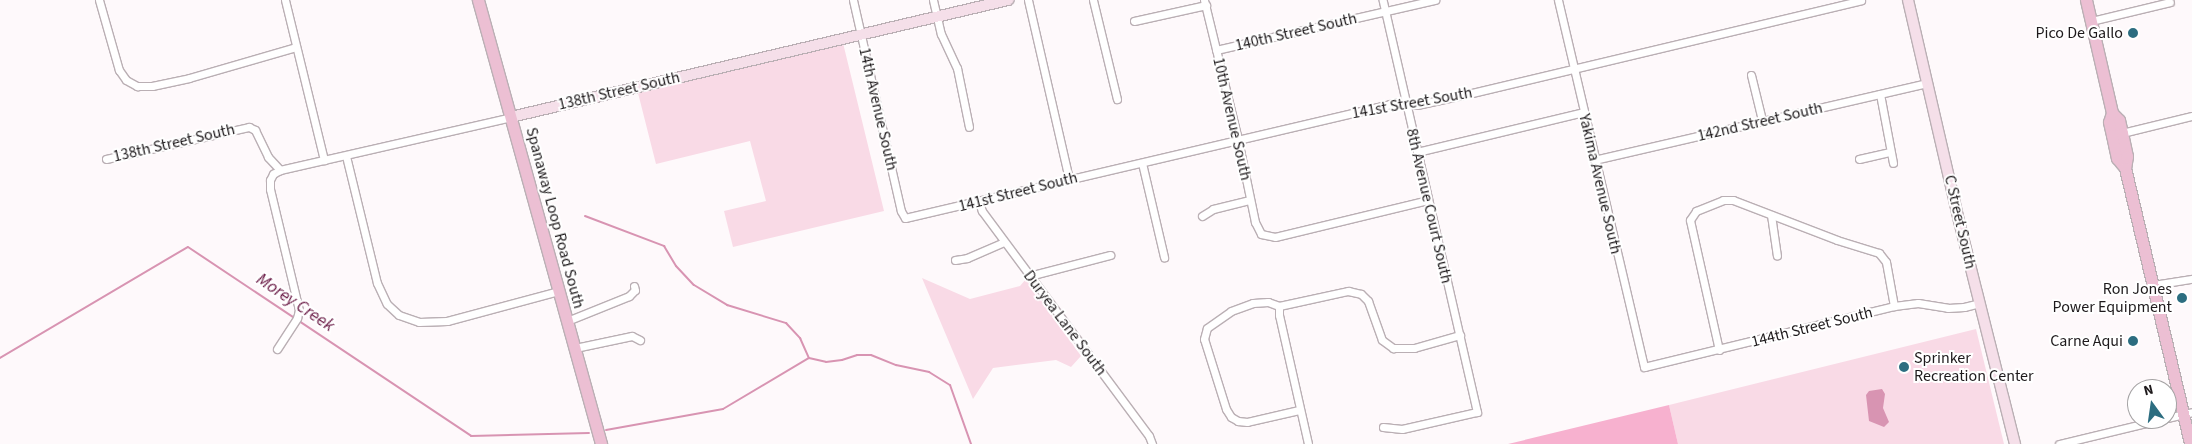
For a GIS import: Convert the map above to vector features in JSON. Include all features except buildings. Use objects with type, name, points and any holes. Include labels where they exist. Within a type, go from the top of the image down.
[{"type":"main road","name":"Spanaway Loop Road South","points":[[478,0],[601,444]]},
{"type":"main road","points":[[2086,0],[2112,113],[2109,122],[2117,158],[2125,168]]},
{"type":"main road","points":[[2112,113],[2119,120],[2127,156],[2125,168],[2153,285],[2188,413],[2190,444]]},
{"type":"street","points":[[99,0],[117,64],[126,80],[143,87],[166,83],[296,46]]},
{"type":"street","points":[[285,0],[324,160]]},
{"type":"street","name":"14th Avenue South","points":[[853,0],[901,211],[905,218]]},
{"type":"street","points":[[933,0],[941,34],[957,68],[969,127]]},
{"type":"street","name":"138th Street South","points":[[106,159],[249,127],[255,130],[268,157],[280,170],[1008,0]]},
{"type":"street","points":[[1028,0],[1069,179]]},
{"type":"street","points":[[1093,0],[1117,99]]},
{"type":"street","name":"8th Avenue Court South","points":[[1383,0],[1405,104],[1477,412],[1402,429],[1383,427]]},
{"type":"street","name":"140th Street South","points":[[1216,50],[1435,0]]},
{"type":"street","name":"Yakima Avenue South","points":[[1558,0],[1644,367]]},
{"type":"street","name":"141st Street South","points":[[905,218],[1390,104],[1417,105],[1472,93],[1861,0]]},
{"type":"street","name":"C Street South","points":[[1908,0],[2015,444]]},
{"type":"street","points":[[2092,21],[2170,2]]},
{"type":"street","points":[[1134,21],[1205,3]]},
{"type":"street","name":"10th Avenue South","points":[[1205,3],[1238,140],[1256,227],[1263,235],[1270,237],[1289,234],[1428,200]]},
{"type":"street","points":[[1751,75],[1762,120]]},
{"type":"street","name":"142nd Street South","points":[[1594,160],[1927,83]]},
{"type":"street","points":[[1880,94],[1891,144],[1890,152],[1893,163]]},
{"type":"street","points":[[1417,152],[1584,112]]},
{"type":"street","points":[[2122,133],[2192,116]]},
{"type":"street","points":[[1859,159],[1890,152]]},
{"type":"street","points":[[346,156],[377,283],[387,304],[404,317],[419,322],[447,321],[559,291]]},
{"type":"street","points":[[1142,163],[1164,257]]},
{"type":"street","points":[[276,349],[297,318],[299,310],[270,183],[273,174],[280,170]]},
{"type":"street","points":[[1202,216],[1213,209],[1250,200]]},
{"type":"street","points":[[1719,350],[1690,220],[1693,214],[1722,200],[1733,200],[1879,253],[1886,262],[1894,306]]},
{"type":"street","name":"Duryea Lane South","points":[[979,202],[982,211],[1004,242],[1149,436],[1152,444]]},
{"type":"street","points":[[1770,215],[1777,256]]},
{"type":"street","points":[[955,260],[967,258],[1004,242]]},
{"type":"street","points":[[1029,276],[1110,254]]},
{"type":"street","points":[[2153,285],[2192,279]]},
{"type":"street","points":[[567,322],[629,296],[635,290],[634,286]]},
{"type":"street","points":[[1299,410],[1247,422],[1233,419],[1226,409],[1204,339],[1205,331],[1213,323],[1238,308],[1259,302],[1268,302],[1279,306],[1352,291],[1361,294],[1368,301],[1382,340],[1393,348],[1414,348],[1460,335]]},
{"type":"street","name":"144th Street South","points":[[1644,367],[1894,306],[1918,304],[1964,308],[1980,303]]},
{"type":"street","points":[[1279,306],[1279,315],[1308,444]]},
{"type":"street","points":[[574,348],[632,336],[640,340]]},
{"type":"street","points":[[2059,444],[2127,428]]},
{"type":"shaded area","points":[[843,43],[884,211],[733,247],[724,211],[766,201],[750,141],[656,164],[638,93]]},
{"type":"shaded area","points":[[922,278],[970,299],[1020,286],[1026,279],[1081,356],[1071,367],[1056,360],[993,368],[973,399]]},
{"type":"shaded area","name":"Sprinker Recreation Center","points":[[1976,329],[2004,444],[1678,444],[1669,405]]},
{"type":"shaded area","points":[[1882,389],[1885,394],[1883,408],[1889,422],[1884,427],[1869,421],[1866,395],[1869,391]]},
{"type":"shaded area","points":[[1669,405],[1678,444],[1508,444]]},
{"type":"waterway","points":[[585,216],[664,246],[676,266],[694,285],[727,305],[786,323],[800,338],[809,358],[826,362],[842,360],[857,355],[871,355],[896,365],[929,372],[950,385],[971,444]]},
{"type":"waterway","name":"Morey Creek","points":[[0,358],[188,247],[471,436],[589,433]]},
{"type":"waterway","name":"Morey Creek","points":[[606,430],[723,409],[809,358]]},
{"type":"place","name":"Pico De Gallo","points":[[2133,33]]},
{"type":"place","name":"Ron Jones Power Equipment","points":[[2182,298]]},
{"type":"place","name":"Carne Aqui","points":[[2133,341]]},
{"type":"place","name":"Sprinker Recreation Center","points":[[1904,367]]}]
